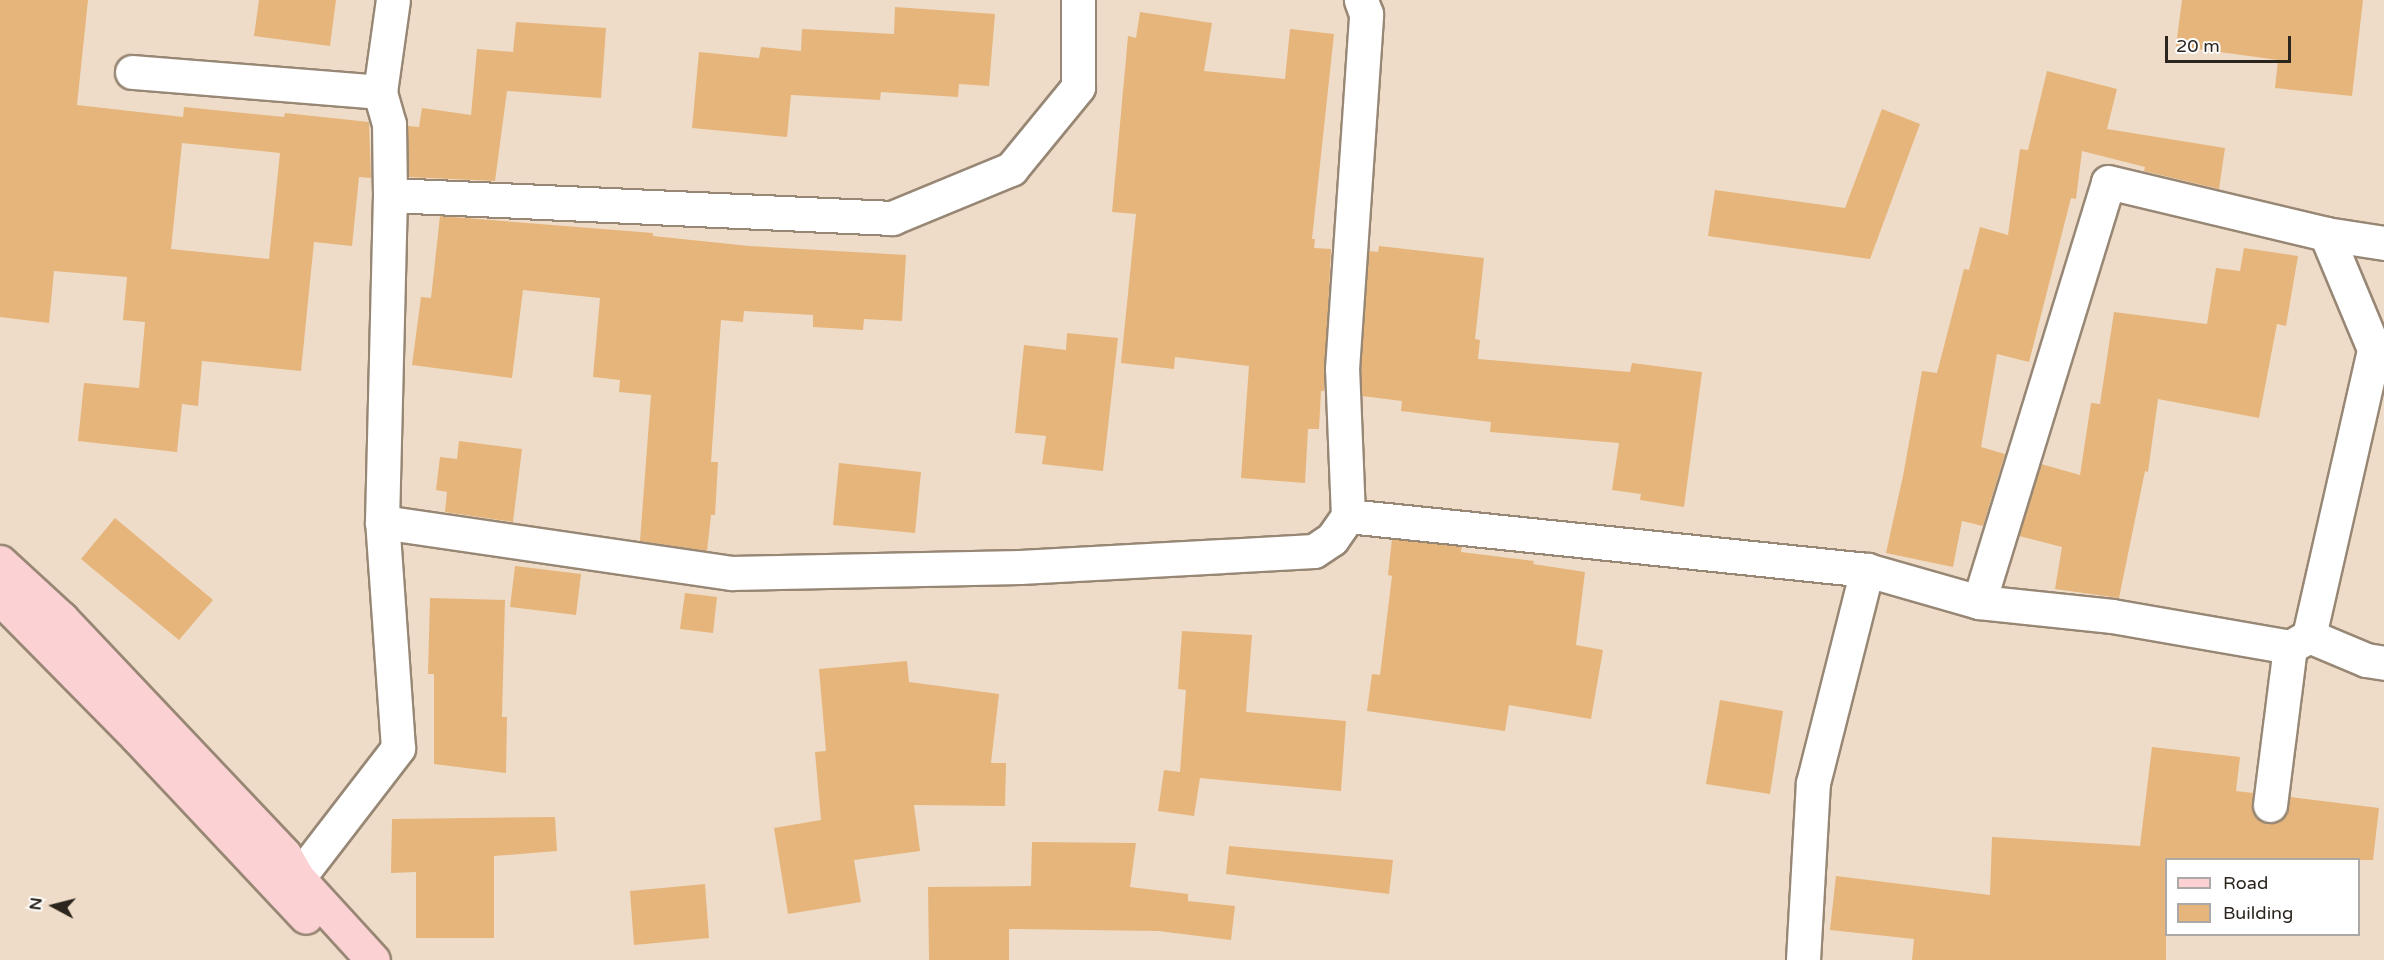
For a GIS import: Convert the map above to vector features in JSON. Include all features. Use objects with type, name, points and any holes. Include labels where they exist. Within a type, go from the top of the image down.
[{"type":"main road","points":[[0,562],[61,618],[285,854],[298,878],[373,960]]},
{"type":"main road","points":[[0,598],[138,738],[346,960]]},
{"type":"street","points":[[298,878],[398,748],[382,522],[390,195],[389,124],[380,92],[393,0]]},
{"type":"street","points":[[390,195],[892,218],[1011,170],[1078,87],[1078,0]]},
{"type":"street","points":[[382,522],[731,573],[1020,567],[1314,551],[1332,539],[1348,516],[1342,369],[1366,14],[1361,0]]},
{"type":"street","points":[[132,72],[380,92]]},
{"type":"street","points":[[1979,602],[2108,182],[2326,234],[2384,243]]},
{"type":"street","points":[[2270,805],[2300,642],[2374,349],[2326,234]]},
{"type":"street","points":[[1348,516],[1867,570],[1979,602],[2112,616],[2300,642],[2384,663]]},
{"type":"street","points":[[1803,960],[1813,783],[1867,570]]},
{"type":"building","points":[[0,0],[88,0],[77,105],[183,117],[184,107],[284,117],[285,113],[369,122],[371,178],[359,177],[352,246],[314,242],[301,371],[202,361],[198,406],[182,404],[177,452],[78,441],[84,383],[139,388],[145,322],[123,320],[127,277],[54,271],[49,323],[0,317]],"holes":[[[182,143],[280,153],[269,259],[171,249]]]},
{"type":"building","points":[[259,0],[336,0],[330,46],[254,36]]},
{"type":"building","points":[[2182,0],[2363,0],[2352,96],[2275,88],[2278,60],[2176,46]]},
{"type":"building","points":[[895,7],[995,14],[989,86],[959,84],[958,97],[881,92],[880,100],[791,95],[787,137],[692,128],[699,52],[759,58],[761,47],[801,51],[802,29],[894,34]]},
{"type":"building","points":[[1140,12],[1212,23],[1204,71],[1285,79],[1290,29],[1334,34],[1312,239],[1315,239],[1314,248],[1331,249],[1324,391],[1321,391],[1319,429],[1308,429],[1305,483],[1241,478],[1249,366],[1175,357],[1174,369],[1121,363],[1136,214],[1112,212],[1128,36],[1136,38]]},
{"type":"building","points":[[516,22],[606,28],[601,98],[507,91],[495,181],[408,177],[408,126],[419,127],[422,108],[471,115],[477,49],[513,52]]},
{"type":"building","points":[[2047,71],[2117,89],[2107,129],[2225,148],[2219,189],[2144,171],[2145,167],[2082,151],[2076,199],[2071,198],[2029,362],[1997,354],[1981,447],[2005,454],[1983,526],[1962,521],[1953,567],[1886,553],[1922,371],[1937,373],[1964,269],[1969,270],[1980,227],[2008,235],[2020,149],[2028,150]]},
{"type":"building","points":[[1882,109],[1920,124],[1870,259],[1708,236],[1715,190],[1845,208]]},
{"type":"building","points":[[440,216],[653,233],[653,236],[749,246],[906,255],[902,321],[864,319],[863,330],[813,327],[813,315],[744,311],[743,322],[721,320],[711,462],[718,462],[715,515],[711,515],[707,551],[640,541],[651,395],[619,392],[620,380],[593,377],[600,298],[523,290],[512,378],[412,365],[421,297],[431,298]]},
{"type":"building","points":[[1379,246],[1484,258],[1475,339],[1480,340],[1478,359],[1630,372],[1632,363],[1702,372],[1684,507],[1640,500],[1641,494],[1612,490],[1619,443],[1490,432],[1491,422],[1401,411],[1402,401],[1362,396],[1361,369],[1369,251],[1378,252]]},
{"type":"building","points":[[2244,248],[2298,256],[2286,326],[2277,324],[2259,418],[2158,399],[2148,472],[2145,471],[2119,598],[2055,589],[2062,547],[2019,536],[2041,464],[2080,475],[2091,403],[2100,404],[2114,312],[2207,324],[2216,268],[2240,271]]},
{"type":"building","points":[[1067,333],[1118,338],[1103,471],[1042,464],[1046,436],[1015,433],[1024,345],[1066,350]]},
{"type":"building","points":[[459,441],[522,449],[513,522],[445,512],[447,492],[436,490],[440,457],[457,459]]},
{"type":"building","points":[[839,463],[921,472],[915,533],[833,525]]},
{"type":"building","points":[[115,518],[213,600],[179,640],[81,559]]},
{"type":"building","points":[[1392,539],[1462,547],[1461,552],[1534,561],[1533,564],[1585,572],[1576,645],[1603,650],[1591,719],[1509,705],[1505,731],[1367,711],[1372,674],[1380,675],[1392,576],[1388,575]]},
{"type":"building","points":[[515,566],[581,574],[576,615],[510,607]]},
{"type":"building","points":[[685,593],[717,597],[713,633],[680,629]]},
{"type":"building","points":[[430,598],[505,600],[502,717],[507,717],[506,773],[434,764],[434,674],[428,674]]},
{"type":"building","points":[[1182,631],[1252,635],[1246,712],[1346,721],[1341,791],[1200,778],[1194,816],[1158,811],[1164,770],[1180,772],[1186,690],[1178,689]]},
{"type":"building","points":[[907,661],[909,682],[999,694],[991,763],[1006,763],[1005,806],[914,805],[920,851],[854,860],[861,902],[788,914],[774,828],[821,820],[815,752],[826,751],[819,669]]},
{"type":"building","points":[[1720,700],[1783,711],[1770,794],[1706,784]]},
{"type":"building","points":[[2152,747],[2240,757],[2236,791],[2253,793],[2253,813],[2259,820],[2267,823],[2277,822],[2285,817],[2290,797],[2379,808],[2373,860],[2360,860],[2360,858],[2165,858],[2166,960],[1912,960],[1914,939],[1830,930],[1836,876],[1990,895],[1992,837],[2140,846]]},
{"type":"building","points":[[555,817],[557,851],[494,856],[494,938],[416,938],[416,872],[391,873],[392,819]]},
{"type":"building","points":[[1032,842],[1136,843],[1130,887],[1188,894],[1188,901],[1235,906],[1231,940],[1158,931],[1009,929],[1009,960],[929,960],[928,887],[1031,886]]},
{"type":"building","points":[[1229,846],[1393,860],[1389,894],[1226,874]]},
{"type":"building","points":[[705,884],[709,938],[634,945],[630,891]]}]
